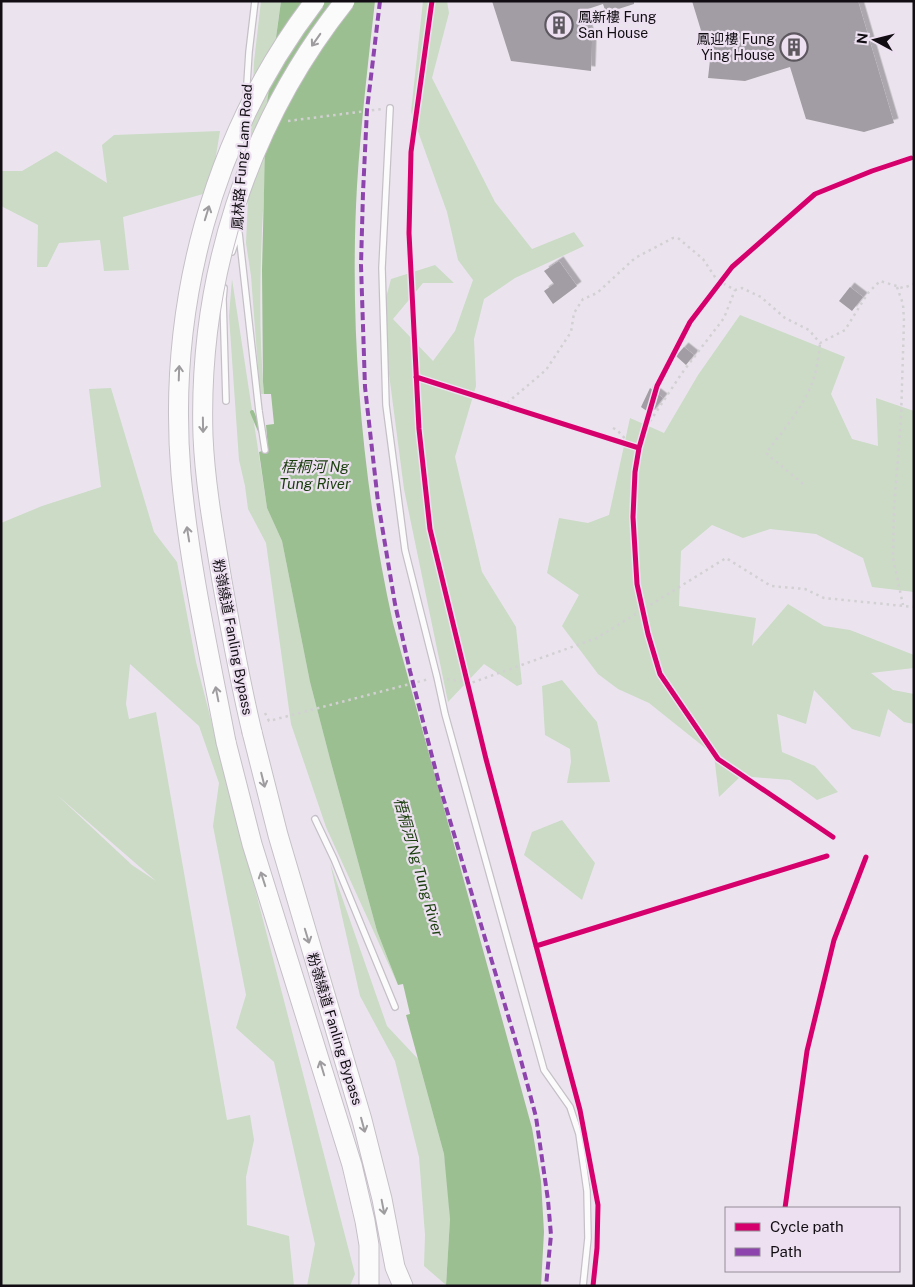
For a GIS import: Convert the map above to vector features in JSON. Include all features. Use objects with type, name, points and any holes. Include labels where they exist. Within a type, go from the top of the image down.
[{"type":"main road","name":"粉嶺繞道 Fanling Bypass","points":[[315,1],[274,62],[250,106],[233,141],[207,214],[197,249],[184,324],[180,361],[179,436],[181,473],[189,537],[226,742],[252,844],[352,1165],[365,1221],[369,1255],[369,1286]]},
{"type":"main road","name":"粉嶺繞道 Fanling Bypass","points":[[345,1],[307,52],[286,88],[254,153],[237,198],[221,255],[211,305],[204,368],[203,429],[211,516],[236,660],[248,714],[278,835],[373,1159],[395,1267],[403,1286]]},
{"type":"lane","name":"鳳林路 Fung Lam Road","points":[[230,259],[239,231],[248,52],[255,1]]},
{"type":"lane","points":[[390,108],[382,268],[386,405],[405,550],[434,678],[544,1070],[570,1107],[579,1134],[587,1191],[588,1238],[583,1286]]},
{"type":"lane","points":[[239,231],[265,450]]},
{"type":"lane","points":[[225,284],[223,299],[226,401]]},
{"type":"lane","points":[[316,819],[395,1007]]},
{"type":"path","points":[[280,122],[378,110]]},
{"type":"path","points":[[485,400],[501,408],[546,370],[571,332],[574,313],[583,298],[597,294],[634,258],[674,238],[678,238],[703,259],[717,280],[736,290],[742,288],[761,298],[785,318],[809,330],[820,343],[816,371],[809,391],[790,422],[766,453],[803,484]]},
{"type":"path","points":[[820,343],[845,330],[868,292],[880,281],[903,288],[914,284]]},
{"type":"path","points":[[897,287],[903,304],[904,331],[893,558],[903,606]]},
{"type":"path","points":[[613,428],[633,447],[682,373],[724,318],[736,290]]},
{"type":"path","points":[[286,716],[434,678],[471,683],[597,638],[726,558],[771,586],[805,589],[824,598],[914,607]]},
{"type":"shaded area","points":[[261,1],[281,1],[272,75],[262,241],[260,302],[264,394],[260,394],[251,276],[246,243],[254,62]]},
{"type":"shaded area","points":[[423,1],[447,1],[449,13],[432,78],[495,202],[532,249],[574,232],[584,246],[515,278],[484,299],[474,339],[476,386],[455,457],[482,572],[516,627],[522,684],[517,686],[484,664],[448,702],[404,489],[389,374],[383,309],[391,279],[435,265],[454,283],[423,283],[393,319],[433,361],[455,331],[473,280],[458,260],[447,212],[411,112]]},
{"type":"shaded area","points":[[220,131],[210,192],[123,217],[129,270],[104,271],[100,240],[59,243],[47,267],[37,267],[38,225],[1,206],[1,171],[22,171],[56,151],[107,183],[102,145],[114,135]]},
{"type":"shaded area","points":[[232,279],[267,508],[282,541],[310,682],[377,931],[398,985],[326,827],[291,724],[266,543],[248,509],[239,460],[229,316]]},
{"type":"shaded area","points":[[740,315],[845,357],[831,394],[852,439],[878,446],[876,398],[914,411],[914,592],[872,587],[863,558],[816,534],[770,529],[743,538],[712,525],[681,551],[679,606],[756,618],[752,646],[788,604],[824,626],[850,630],[914,655],[914,668],[871,673],[893,690],[914,694],[914,724],[904,722],[888,709],[880,737],[852,729],[814,690],[806,724],[777,714],[782,752],[815,766],[838,792],[817,800],[790,780],[741,776],[719,797],[714,755],[649,703],[618,689],[598,674],[562,626],[579,595],[547,573],[559,518],[588,523],[609,515],[630,418],[664,433],[698,375]]},
{"type":"shaded area","points":[[111,388],[154,532],[177,562],[196,662],[355,1274],[350,1286],[307,1286],[315,1244],[274,1062],[236,1028],[246,995],[213,826],[219,783],[199,726],[130,664],[126,704],[129,719],[156,712],[227,1120],[250,1115],[254,1140],[246,1177],[247,1225],[289,1236],[294,1286],[1,1286],[1,523],[42,506],[101,487],[89,389]],"holes":[[[57,795],[156,881],[132,865]]]},
{"type":"shaded area","points":[[562,680],[597,722],[610,782],[567,783],[571,762],[570,749],[545,735],[542,686]]},
{"type":"shaded area","points":[[562,820],[595,863],[582,900],[524,855],[532,832]]},
{"type":"shaded area","points":[[330,863],[387,1026],[418,1059],[444,1154],[448,1184],[450,1219],[446,1285],[424,1266],[425,1235],[419,1157],[395,1061],[360,996]]},
{"type":"water","name":"梧桐河 Ng Tung River","points":[[281,1],[375,1],[357,186],[355,240],[355,295],[360,406],[373,516],[393,623],[532,1128],[541,1181],[544,1232],[541,1286],[446,1286],[450,1219],[444,1154],[406,1015],[410,1014],[403,984],[398,985],[377,931],[330,759],[310,682],[282,541],[267,508],[259,452],[268,449],[266,425],[274,424],[271,394],[264,394],[263,382],[262,270],[266,111]]},
{"type":"building","points":[[492,1],[634,1],[634,4],[606,13],[603,4],[582,11],[592,42],[591,71],[511,61]]},
{"type":"building","points":[[692,1],[858,1],[894,123],[864,132],[806,119],[790,67],[745,81],[708,78],[710,60]]},
{"type":"building","points":[[559,261],[577,286],[553,304],[544,291],[554,284],[544,271]]},
{"type":"building","points":[[850,287],[863,297],[852,311],[839,301]]},
{"type":"building","points":[[684,347],[694,355],[686,365],[676,356]]},
{"type":"building","points":[[650,388],[663,398],[651,414],[641,407]]},
{"type":"waterway","points":[[252,412],[260,431]]},
{"type":"marked path","points":[[380,1],[367,110],[361,265],[365,387],[378,502],[395,604],[410,671],[440,787],[518,1049],[536,1117],[551,1235],[546,1286]]},
{"type":"cycle path","points":[[432,1],[411,152],[409,233],[419,429],[430,529],[486,759],[580,1110],[598,1205],[597,1248],[593,1286]]},
{"type":"cycle path","points":[[833,837],[718,759],[660,674],[648,634],[637,584],[633,517],[635,472],[639,448],[657,386],[690,322],[732,267],[815,194],[872,171],[911,158]]},
{"type":"cycle path","points":[[416,377],[639,448]]},
{"type":"cycle path","points":[[536,946],[827,856]]},
{"type":"cycle path","points":[[785,1207],[807,1051],[834,940],[866,857]]},
{"type":"place","name":"鳳新樓 Fung San House","points":[[559,25]]},
{"type":"place","name":"鳳迎樓 Fung Ying House","points":[[794,47]]}]
